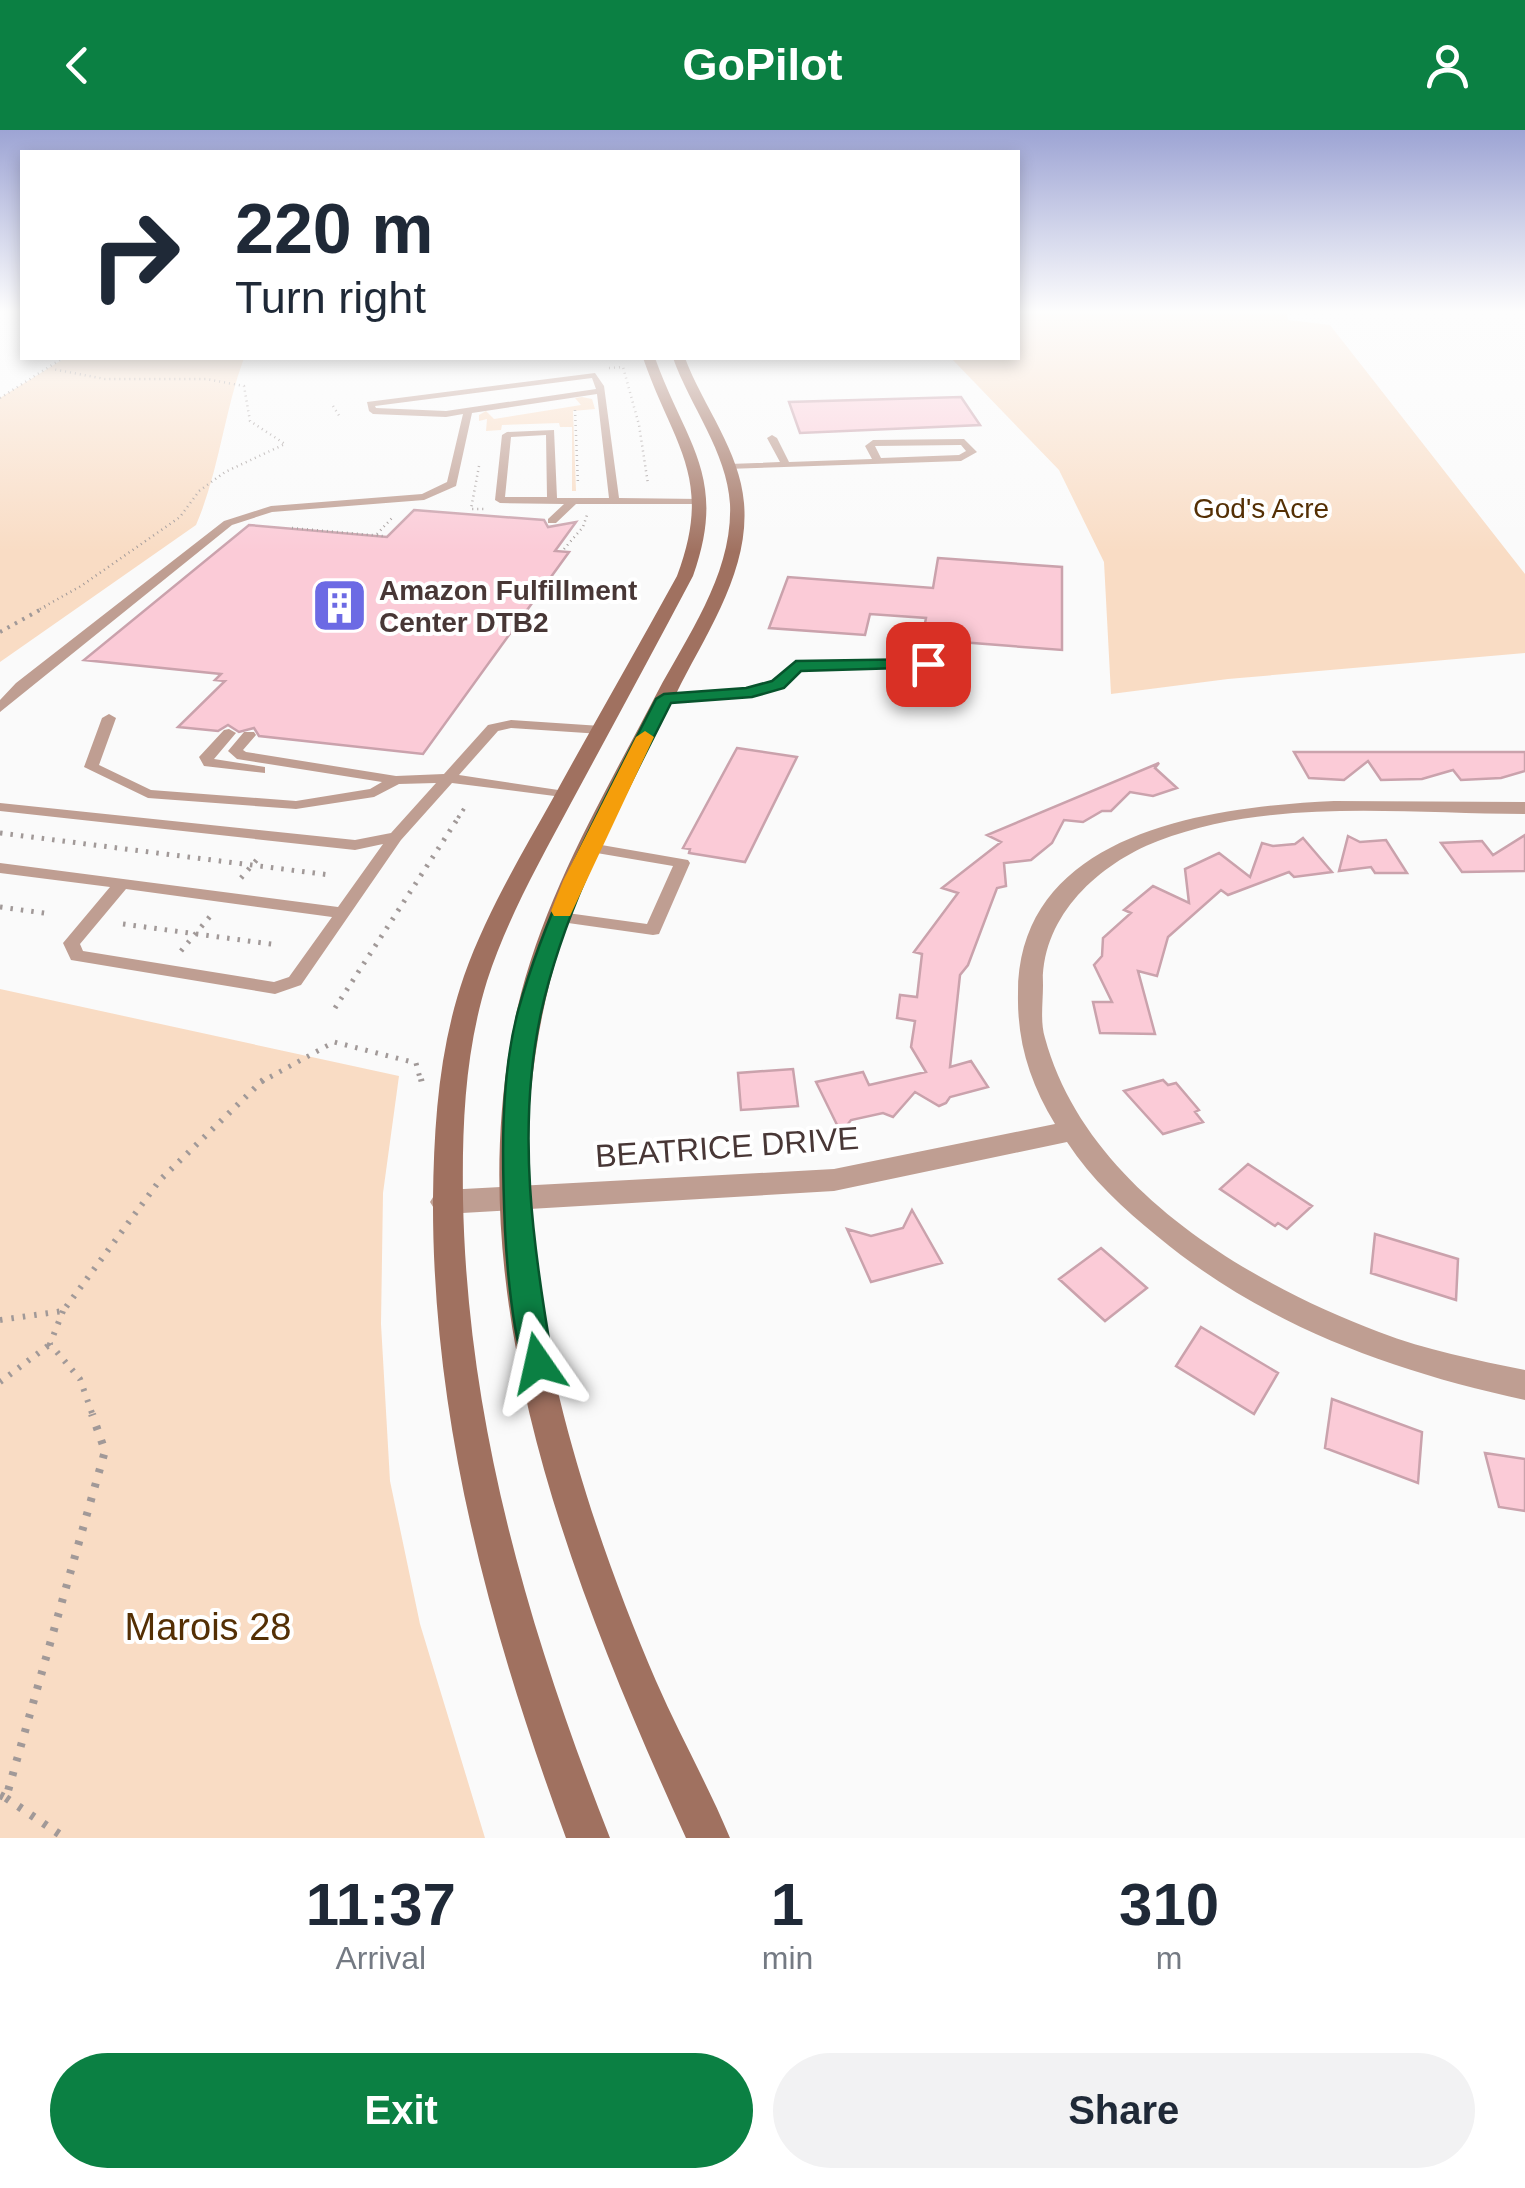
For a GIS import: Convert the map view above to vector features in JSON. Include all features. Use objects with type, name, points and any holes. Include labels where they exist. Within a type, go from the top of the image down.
[{"type":"main road","points":[[588,1838],[514,1632],[487,1531],[459,1382],[444,1202],[448,1107],[459,1040],[476,978],[521,875],[691,563],[702,524],[697,464],[665,393]]},
{"type":"main road","points":[[695,393],[729,467],[738,516],[731,556],[560,917],[529,1014],[516,1124],[521,1258],[532,1335],[572,1497],[634,1674],[708,1838]]},
{"type":"street","points":[[1525,808],[1282,810],[1226,816],[1149,837],[1098,864],[1056,906],[1038,939],[1027,984],[1034,1051],[1044,1084],[1071,1131],[1117,1182],[1176,1234],[1241,1279],[1305,1315],[1370,1344],[1458,1371],[1525,1385]]},
{"type":"street","name":"BEATRICE DRIVE","points":[[444,1202],[834,1180],[1071,1131]]},
{"type":"lane","points":[[449,393],[370,404],[373,411],[446,414],[589,393]]},
{"type":"lane","points":[[600,393],[614,500]]},
{"type":"lane","points":[[0,708],[21,686],[228,523],[271,510],[424,497],[452,484],[468,411]]},
{"type":"lane","points":[[552,500],[551,432],[507,435],[500,500],[552,500],[567,509],[614,500],[701,502]]},
{"type":"lane","points":[[772,438],[786,463]]},
{"type":"lane","points":[[729,467],[961,458],[972,452],[964,442],[873,442],[870,446],[878,461]]},
{"type":"lane","points":[[664,699],[746,693],[778,685],[796,666],[962,663]]},
{"type":"lane","points":[[109,718],[91,767],[148,794],[296,804],[374,793],[396,780]]},
{"type":"lane","points":[[122,884],[71,943],[77,956],[275,988],[295,981],[396,837],[493,728],[511,724],[600,730]]},
{"type":"lane","points":[[229,733],[206,757],[209,763],[303,775],[325,771],[396,780],[448,778],[565,795]]},
{"type":"lane","points":[[250,735],[235,751],[242,756],[312,765],[325,771]]},
{"type":"lane","points":[[0,807],[355,845],[396,837]]},
{"type":"lane","points":[[560,917],[653,930],[682,863],[590,848]]},
{"type":"lane","points":[[0,868],[342,913]]},
{"type":"path","points":[[0,632],[81,586],[180,517],[188,500],[240,461],[285,444],[250,421],[245,393]]},
{"type":"path","points":[[332,406],[340,417]]},
{"type":"path","points":[[567,509],[574,410]]},
{"type":"path","points":[[250,516],[257,525],[383,536]]},
{"type":"path","points":[[567,539],[574,540]]},
{"type":"path","points":[[335,1008],[468,804]]},
{"type":"path","points":[[0,834],[330,874]]},
{"type":"path","points":[[235,886],[268,846]]},
{"type":"path","points":[[0,907],[52,914]]},
{"type":"path","points":[[166,970],[214,911]]},
{"type":"path","points":[[123,924],[278,945]]},
{"type":"path","points":[[0,1382],[50,1344],[62,1311],[160,1180],[266,1077],[334,1042],[416,1063],[425,1096]]},
{"type":"path","points":[[0,1320],[62,1311]]},
{"type":"path","points":[[50,1344],[80,1379],[105,1451],[3,1797],[65,1838]]},
{"type":"green space","points":[[9,393],[233,393],[196,525],[0,662],[0,398]]},
{"type":"green space","name":"God's Acre","points":[[984,393],[1383,393],[1525,574],[1525,653],[1228,679],[1111,694],[1104,562],[1059,470]]},
{"type":"green space","points":[[575,398],[592,399],[595,409],[573,411],[576,491],[572,491],[572,427],[560,427],[559,423],[502,425],[501,430],[486,431],[487,419],[479,421],[479,415],[486,411],[494,419],[581,405]]},
{"type":"green space","name":"Marois 28","points":[[0,989],[399,1076],[383,1193],[381,1324],[390,1481],[420,1624],[485,1838],[0,1838]]},
{"type":"building","points":[[961,397],[980,425],[800,433],[789,402]]},
{"type":"building","name":"Amazon Fulfillment Center DTB2","points":[[414,510],[544,520],[548,527],[576,522],[555,551],[569,552],[423,754],[259,736],[254,728],[239,732],[228,725],[218,731],[178,727],[225,681],[215,680],[221,674],[84,660],[249,525],[387,537]]},
{"type":"building","points":[[938,558],[1062,567],[1062,650],[922,639],[926,618],[870,614],[865,635],[769,628],[788,577],[933,588]]},
{"type":"building","points":[[737,748],[797,757],[745,862],[689,853],[690,849],[683,848]]},
{"type":"building","points":[[1294,752],[1525,752],[1525,771],[1501,778],[1461,780],[1453,770],[1422,779],[1381,780],[1368,761],[1344,780],[1309,778]]},
{"type":"building","points":[[1159,763],[1155,768],[1177,788],[1153,796],[1130,792],[1111,811],[1102,811],[1083,822],[1064,820],[1052,843],[1031,860],[1004,863],[1006,886],[997,888],[968,965],[960,975],[950,1067],[971,1061],[988,1087],[950,1097],[939,1106],[915,1092],[893,1117],[883,1113],[851,1120],[841,1133],[816,1082],[863,1072],[869,1085],[926,1072],[911,1047],[915,1021],[897,1018],[900,995],[917,997],[922,954],[914,952],[958,893],[942,888],[1001,842],[987,835]]},
{"type":"building","points":[[1525,835],[1525,871],[1462,872],[1441,843],[1482,841],[1493,855]]},
{"type":"building","points":[[1348,836],[1360,842],[1386,840],[1407,873],[1375,873],[1371,867],[1339,871]]},
{"type":"building","points":[[1303,838],[1332,872],[1294,877],[1289,872],[1228,895],[1221,890],[1168,937],[1157,976],[1138,971],[1155,1034],[1100,1033],[1093,1002],[1112,1002],[1094,965],[1102,956],[1103,938],[1131,913],[1124,910],[1153,886],[1189,903],[1185,869],[1219,853],[1250,877],[1262,843],[1295,844]]},
{"type":"building","points":[[793,1069],[798,1106],[741,1110],[738,1073]]},
{"type":"building","points":[[1163,1080],[1168,1085],[1176,1083],[1199,1110],[1195,1112],[1203,1122],[1163,1134],[1124,1091]]},
{"type":"building","points":[[1248,1164],[1312,1206],[1287,1229],[1278,1223],[1275,1226],[1220,1189]]},
{"type":"building","points":[[912,1210],[942,1263],[871,1282],[847,1229],[871,1236],[903,1228]]},
{"type":"building","points":[[1375,1234],[1458,1259],[1456,1300],[1371,1273]]},
{"type":"building","points":[[1101,1248],[1147,1288],[1105,1321],[1059,1279]]},
{"type":"building","points":[[1201,1327],[1278,1373],[1254,1414],[1176,1366]]},
{"type":"building","points":[[1332,1399],[1422,1432],[1418,1483],[1325,1448]]},
{"type":"building","points":[[1485,1453],[1525,1459],[1525,1511],[1499,1507]]},
{"type":"slow traffic","points":[[562,911],[645,737]]},
{"type":"place","name":"Amazon Fulfillment Center DTB2","points":[[340,606]]},
{"type":"route","points":[[538,1363],[521,1258],[516,1180],[516,1124],[529,1014],[573,881],[664,699],[746,693],[778,685],[796,666],[928,664]]}]
